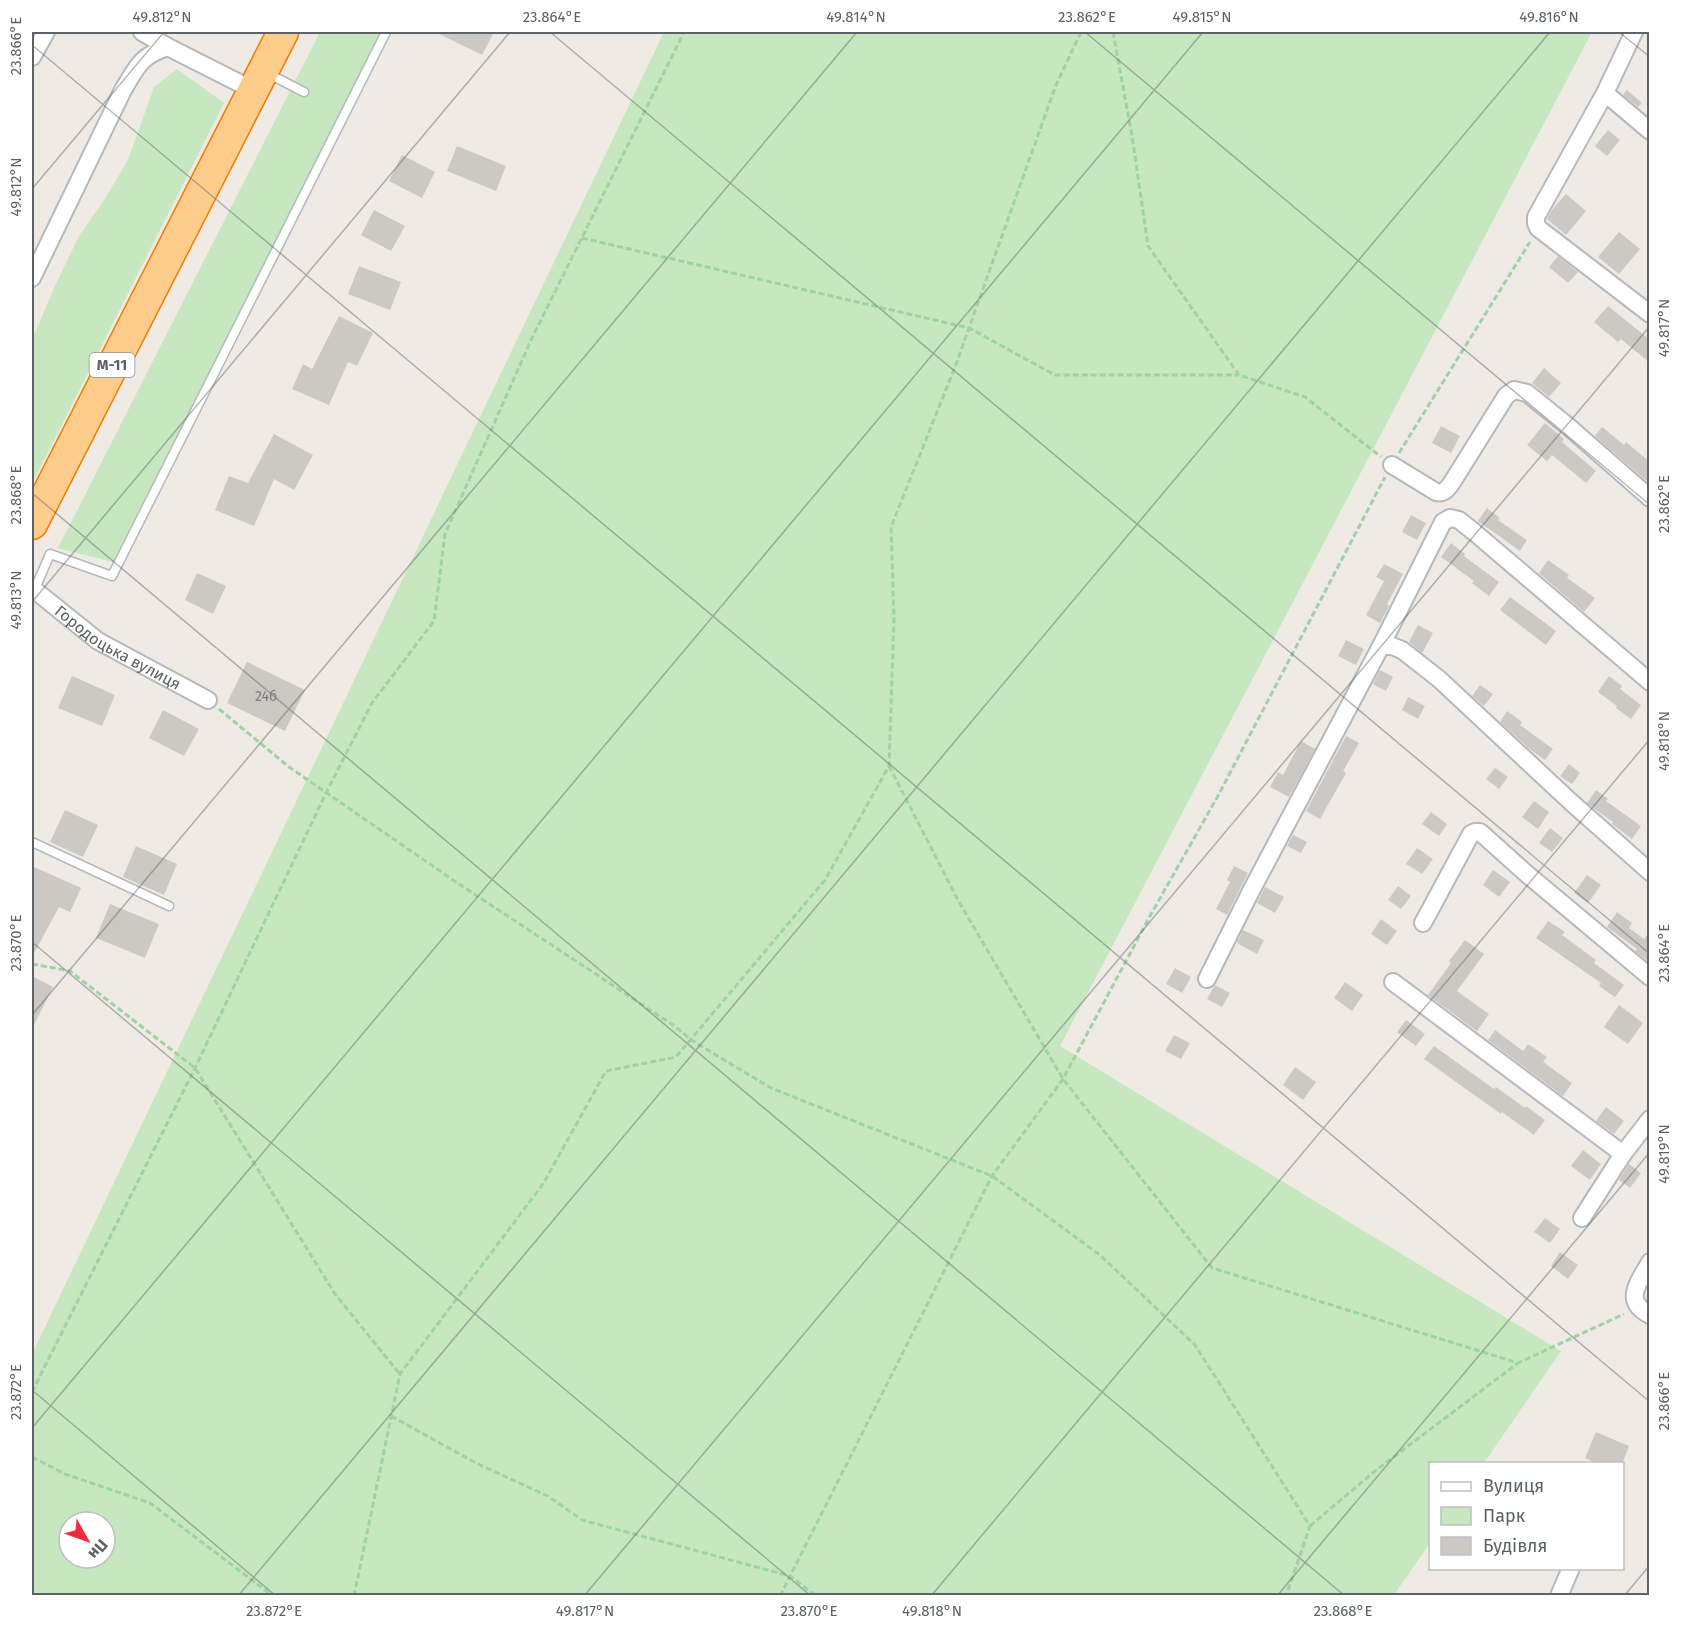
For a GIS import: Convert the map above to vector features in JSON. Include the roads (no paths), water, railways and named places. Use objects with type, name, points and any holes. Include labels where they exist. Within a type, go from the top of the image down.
[{"type":"highway","name":"М-11","points":[[32,524],[283,32]]},
{"type":"street","points":[[32,57],[46,32]]},
{"type":"street","points":[[142,32],[168,47],[259,81]]},
{"type":"street","points":[[1634,32],[1605,93],[1536,217],[1536,223],[1539,228],[1650,314]]},
{"type":"street","points":[[32,278],[123,90],[140,62],[152,52],[168,47]]},
{"type":"street","points":[[1605,93],[1650,131]]},
{"type":"street","points":[[1392,465],[1436,492],[1445,491],[1506,396],[1514,390],[1527,393],[1650,498]]},
{"type":"street","points":[[1207,979],[1381,646],[1443,522],[1450,518],[1459,520],[1650,682]]},
{"type":"street","name":"Городоцька вулиця","points":[[33,590],[98,641],[208,700]]},
{"type":"street","points":[[1381,646],[1392,646],[1401,650],[1439,679],[1650,872]]},
{"type":"street","points":[[1423,923],[1471,834],[1480,832],[1650,976]]},
{"type":"street","points":[[1393,982],[1623,1154]]},
{"type":"street","points":[[1582,1218],[1623,1154],[1650,1119]]},
{"type":"street","points":[[1644,1311],[1635,1303],[1634,1291],[1650,1262]]},
{"type":"street","points":[[1559,1596],[1572,1570]]},
{"type":"lane","points":[[33,590],[50,554],[112,576],[386,32]]},
{"type":"lane","points":[[259,81],[304,92]]},
{"type":"lane","points":[[32,842],[169,906]]}]
